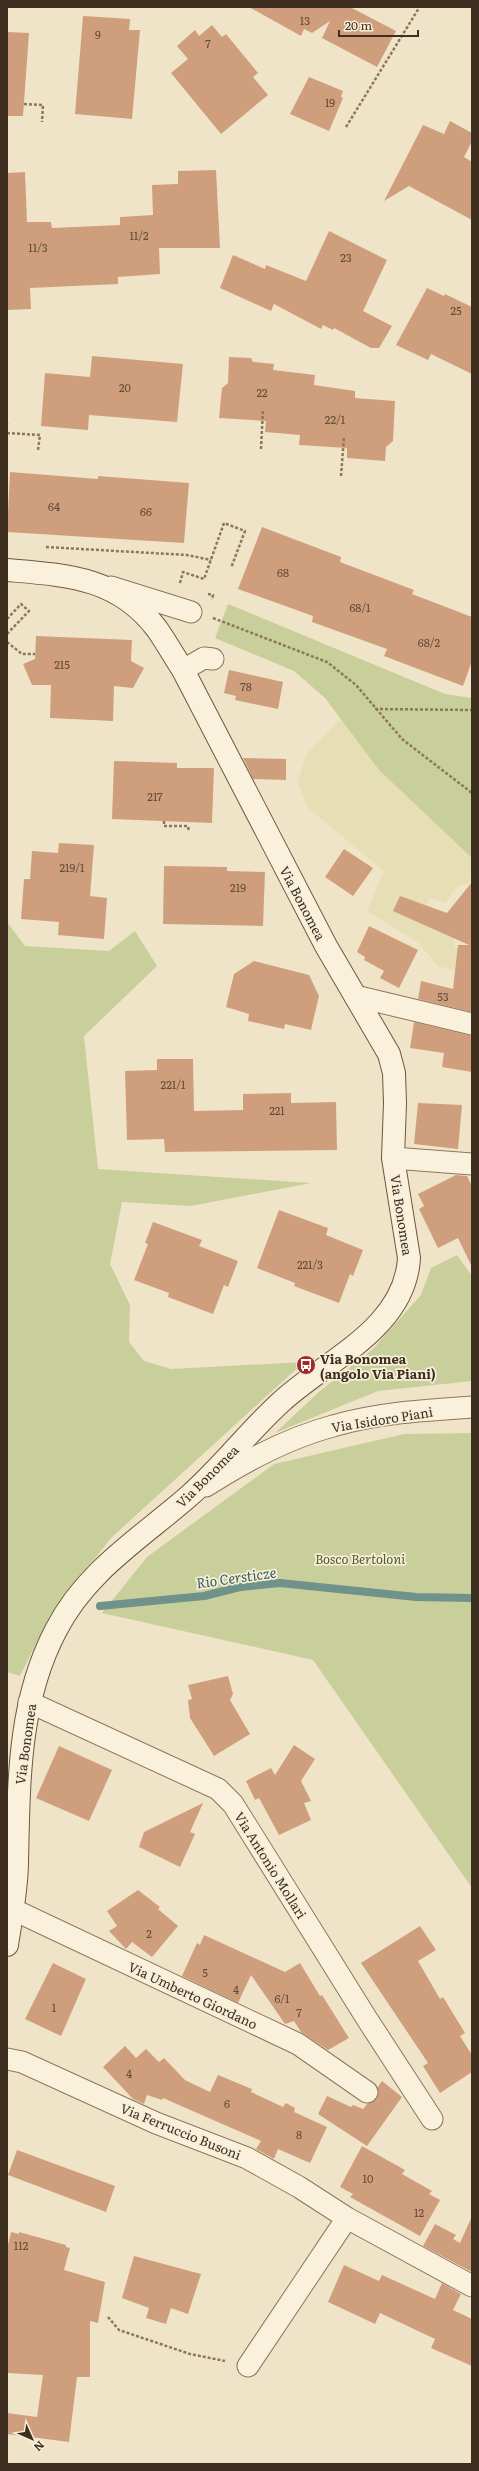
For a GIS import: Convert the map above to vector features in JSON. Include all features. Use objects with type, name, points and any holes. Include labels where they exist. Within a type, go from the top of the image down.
[{"type":"street","name":"Via Bonomea","points":[[7,570],[60,574],[104,585],[132,603],[156,628],[183,670],[326,946],[389,1054],[394,1073],[393,1158],[409,1258],[409,1269],[398,1296],[381,1320],[354,1346],[281,1401],[189,1496],[99,1570],[73,1602],[56,1629],[40,1665],[29,1702],[19,1768],[18,1863],[7,1945]]},
{"type":"street","points":[[104,585],[200,609]]},
{"type":"street","points":[[183,670],[204,658],[213,659]]},
{"type":"street","points":[[355,996],[472,1024]]},
{"type":"street","points":[[393,1158],[472,1164]]},
{"type":"street","name":"Via Isidoro Piani","points":[[189,1496],[246,1462],[320,1430],[374,1418],[472,1407]]},
{"type":"street","name":"Via Antonio Mollari","points":[[29,1702],[218,1789],[233,1804],[367,2019],[432,2119]]},
{"type":"street","name":"Via Umberto Giordano","points":[[12,1909],[298,2044],[367,2092]]},
{"type":"street","name":"Via Ferruccio Busoni","points":[[7,2059],[22,2062],[156,2123],[247,2158],[299,2187],[348,2218],[472,2286]]},
{"type":"street","points":[[248,2366],[348,2218]]},
{"type":"path","points":[[346,128],[419,8]]},
{"type":"path","points":[[24,104],[43,105],[42,122]]},
{"type":"path","points":[[261,449],[263,409]]},
{"type":"path","points":[[7,433],[40,435],[38,450]]},
{"type":"path","points":[[341,476],[344,437]]},
{"type":"path","points":[[186,586],[179,584],[183,572],[204,579],[224,523],[245,531],[232,568]]},
{"type":"path","points":[[38,546],[187,555],[211,560]]},
{"type":"path","points":[[207,593],[213,596],[200,609],[327,662],[356,686],[374,709],[402,739],[472,793]]},
{"type":"path","points":[[7,619],[21,604],[29,611],[7,634]]},
{"type":"path","points":[[7,642],[22,654],[35,654]]},
{"type":"path","points":[[374,709],[472,710]]},
{"type":"path","points":[[164,821],[164,826],[188,826],[189,832]]},
{"type":"path","points":[[108,2317],[119,2330],[148,2341],[190,2354],[248,2366]]},
{"type":"shaded area","points":[[341,719],[379,770],[472,858],[470,883],[457,887],[445,902],[430,898],[418,916],[453,938],[455,947],[472,955],[472,974],[438,966],[419,943],[367,911],[384,871],[307,807],[298,781],[307,754]]},
{"type":"green space","points":[[228,604],[445,694],[472,698],[472,858],[379,770],[325,698],[294,671],[215,638]]},
{"type":"green space","points":[[7,922],[25,946],[109,951],[135,931],[157,966],[84,1036],[98,1169],[311,1183],[191,1206],[122,1202],[110,1264],[130,1305],[129,1342],[144,1361],[171,1369],[304,1362],[111,1538],[49,1617],[20,1676],[7,1672]]},
{"type":"green space","points":[[457,1255],[472,1276],[472,1381],[378,1391],[275,1433],[320,1391],[372,1350],[421,1295],[431,1268]]},
{"type":"green space","name":"Bosco Bertoloni","points":[[472,1433],[472,1888],[313,1660],[102,1613],[147,1557],[274,1464],[404,1434]]},
{"type":"building","points":[[249,7],[350,7],[396,31],[377,67],[322,38],[330,21],[312,33],[304,29],[301,36]]},
{"type":"building","points":[[83,16],[130,19],[129,30],[140,30],[132,119],[75,114]]},
{"type":"building","points":[[212,25],[222,37],[226,34],[258,73],[253,77],[268,95],[221,134],[171,73],[188,59],[177,46],[195,30],[199,36]]},
{"type":"building","points":[[7,32],[29,33],[23,116],[7,116]]},
{"type":"building","points":[[309,77],[343,91],[341,97],[343,98],[329,131],[290,114]]},
{"type":"building","points":[[450,121],[472,133],[472,141],[464,157],[472,162],[472,220],[409,186],[384,201],[423,125],[444,134]]},
{"type":"building","points":[[216,170],[220,248],[159,248],[160,274],[118,277],[118,284],[30,288],[31,309],[7,310],[7,173],[25,172],[27,222],[51,222],[52,228],[120,225],[120,217],[153,215],[152,185],[178,184],[178,171]]},
{"type":"building","points":[[329,231],[387,260],[363,311],[392,326],[379,348],[371,348],[334,328],[333,330],[323,325],[321,329],[274,304],[271,311],[220,288],[233,255],[265,269],[266,265],[306,281]]},
{"type":"building","points":[[427,288],[444,296],[445,294],[472,307],[472,374],[431,354],[428,360],[396,345]]},
{"type":"building","points":[[92,356],[183,364],[177,422],[89,415],[88,430],[41,426],[45,373],[90,377]]},
{"type":"building","points":[[229,357],[251,358],[253,362],[274,364],[273,370],[315,375],[314,385],[355,391],[355,398],[395,401],[393,441],[386,447],[385,461],[347,458],[347,448],[299,445],[300,435],[265,432],[266,421],[219,418],[222,388],[228,383]]},
{"type":"building","points":[[10,472],[98,479],[98,476],[189,483],[184,543],[7,532]]},
{"type":"building","points":[[262,527],[341,557],[340,562],[414,590],[412,594],[472,617],[472,661],[463,686],[384,656],[387,649],[312,622],[313,616],[238,589]]},
{"type":"building","points":[[36,636],[132,640],[131,661],[144,668],[133,688],[114,686],[113,721],[50,718],[51,685],[32,685],[23,664],[35,659]]},
{"type":"building","points":[[229,670],[283,682],[278,709],[235,700],[236,696],[224,693]]},
{"type":"building","points":[[243,758],[286,759],[286,780],[253,779]]},
{"type":"building","points":[[114,761],[177,763],[177,768],[214,768],[212,823],[112,819]]},
{"type":"building","points":[[59,843],[94,845],[90,896],[107,898],[104,939],[58,935],[59,922],[21,919],[24,879],[30,879],[32,851],[58,853]]},
{"type":"building","points":[[344,849],[373,868],[353,896],[325,877]]},
{"type":"building","points":[[164,866],[227,867],[227,871],[265,872],[263,926],[163,924]]},
{"type":"building","points":[[472,882],[472,1012],[418,999],[421,981],[453,989],[458,945],[469,945],[393,911],[400,896],[447,913]]},
{"type":"building","points":[[369,926],[418,950],[399,988],[380,978],[384,971],[364,960],[365,957],[357,952]]},
{"type":"building","points":[[254,961],[309,975],[319,996],[311,1030],[285,1024],[284,1029],[248,1021],[249,1014],[226,1007],[234,974]]},
{"type":"building","points":[[414,1022],[472,1036],[472,1072],[442,1067],[444,1053],[410,1048]]},
{"type":"building","points":[[157,1059],[193,1059],[194,1111],[243,1110],[243,1094],[291,1093],[291,1103],[336,1102],[337,1150],[165,1152],[164,1139],[127,1140],[125,1071],[157,1070]]},
{"type":"building","points":[[418,1103],[462,1105],[458,1149],[414,1144]]},
{"type":"building","points":[[456,1175],[467,1176],[472,1186],[472,1267],[458,1238],[438,1248],[419,1209],[424,1206],[418,1194]]},
{"type":"building","points":[[279,1210],[328,1228],[326,1235],[363,1250],[353,1276],[350,1274],[339,1303],[294,1286],[295,1283],[257,1268]]},
{"type":"building","points":[[153,1222],[202,1240],[199,1246],[238,1261],[228,1287],[224,1285],[213,1314],[168,1297],[169,1293],[134,1280],[148,1244],[145,1243]]},
{"type":"building","points":[[228,1676],[233,1694],[230,1700],[250,1734],[214,1756],[190,1718],[188,1700],[192,1699],[188,1685]]},
{"type":"building","points":[[294,1745],[315,1759],[301,1781],[311,1801],[304,1803],[311,1820],[279,1835],[259,1798],[255,1800],[246,1781],[271,1768],[275,1775]]},
{"type":"building","points":[[59,1746],[112,1770],[89,1821],[36,1798]]},
{"type":"building","points":[[203,1803],[190,1832],[195,1834],[180,1867],[139,1847],[144,1832]]},
{"type":"building","points":[[138,1890],[160,1907],[158,1909],[178,1926],[152,1957],[132,1942],[126,1949],[109,1931],[117,1926],[107,1911]]},
{"type":"building","points":[[420,1926],[436,1950],[418,1961],[440,1999],[443,1997],[465,2033],[460,2036],[472,2055],[472,2072],[440,2093],[423,2066],[428,2063],[361,1963]]},
{"type":"building","points":[[204,1935],[285,1972],[300,1963],[320,1996],[322,1995],[349,2038],[328,2050],[301,2032],[294,2021],[285,2024],[251,1975],[238,2003],[182,1976],[197,1943],[200,1945]]},
{"type":"building","points":[[53,1963],[86,1979],[61,2036],[25,2019]]},
{"type":"building","points":[[125,2046],[136,2058],[146,2049],[159,2062],[164,2058],[185,2080],[210,2092],[218,2075],[252,2089],[251,2092],[283,2107],[286,2103],[295,2108],[294,2112],[327,2127],[310,2163],[278,2149],[274,2159],[256,2149],[261,2141],[163,2098],[162,2100],[147,2095],[144,2104],[133,2099],[103,2067]]},
{"type":"building","points":[[382,2081],[402,2097],[367,2146],[318,2114],[327,2096],[351,2107],[353,2105],[363,2109],[367,2104],[377,2098],[378,2087]]},
{"type":"building","points":[[362,2146],[405,2170],[402,2174],[432,2191],[429,2194],[440,2200],[420,2236],[350,2197],[353,2194],[340,2187]]},
{"type":"building","points":[[17,2150],[115,2186],[106,2212],[8,2175]]},
{"type":"building","points":[[472,2216],[472,2272],[423,2246],[435,2224],[456,2235],[453,2239],[460,2243]]},
{"type":"building","points":[[11,2232],[19,2234],[19,2232],[66,2245],[66,2247],[70,2248],[64,2270],[105,2282],[98,2323],[90,2321],[90,2377],[77,2377],[69,2442],[7,2434],[7,2413],[37,2417],[43,2375],[7,2373],[7,2249]]},
{"type":"building","points":[[134,2256],[201,2274],[188,2314],[171,2308],[166,2324],[146,2318],[149,2308],[122,2298]]},
{"type":"building","points":[[344,2265],[379,2281],[382,2275],[435,2299],[442,2283],[461,2294],[453,2310],[472,2319],[472,2366],[431,2348],[435,2339],[380,2313],[375,2324],[328,2302]]},
{"type":"waterway","name":"Rio Cersticze","points":[[100,1606],[204,1596],[240,1587],[280,1583],[416,1597],[472,1598]]},
{"type":"place","name":"Via Bonomea (angolo Via Piani)","points":[[306,1365]]}]
